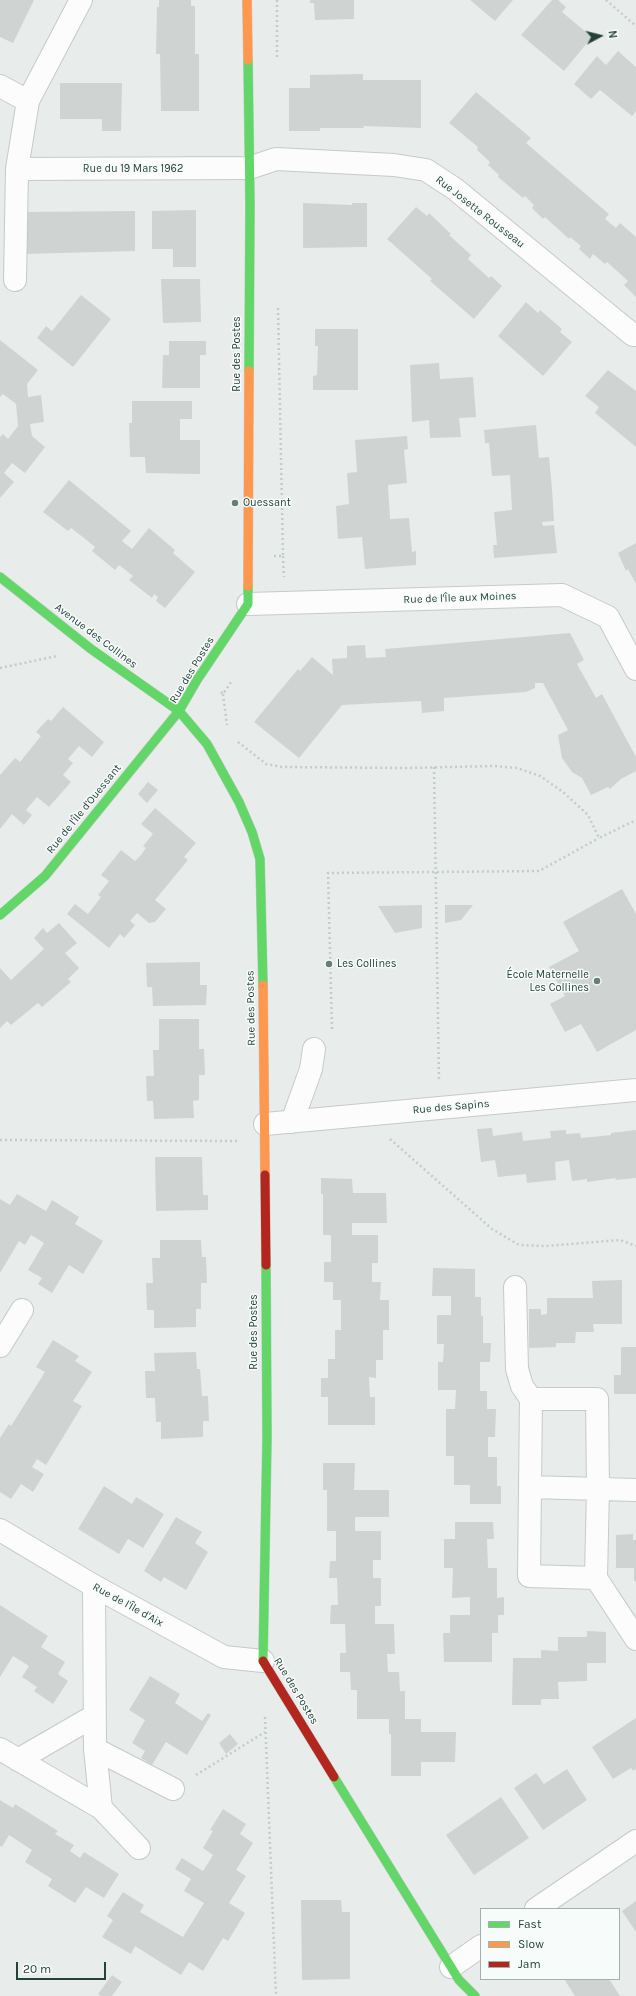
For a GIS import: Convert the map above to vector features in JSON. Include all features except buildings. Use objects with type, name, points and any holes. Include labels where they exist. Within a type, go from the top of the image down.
[{"type":"street","points":[[14,280],[17,170],[28,101],[81,0]]},
{"type":"street","name":"Rue des Postes","points":[[248,0],[248,604],[197,680],[180,711],[207,744],[236,796],[252,832],[260,859],[265,1133],[267,1438],[263,1661],[459,1980],[475,1996]]},
{"type":"street","points":[[0,86],[28,101]]},
{"type":"street","name":"Rue Josette Rousseau","points":[[249,168],[276,159],[394,165],[426,170],[455,190],[633,335],[636,335]]},
{"type":"street","name":"Rue du 19 Mars 1962","points":[[17,170],[249,168]]},
{"type":"street","name":"Avenue des Collines","points":[[0,577],[91,649],[180,711]]},
{"type":"street","name":"Rue de l'Île aux Moines","points":[[248,604],[562,595],[608,617],[636,669]]},
{"type":"street","name":"Rue de l'Île d'Ouessant","points":[[0,915],[45,876],[180,711]]},
{"type":"street","points":[[292,1122],[311,1069],[314,1049]]},
{"type":"street","name":"Rue des Sapins","points":[[265,1133],[292,1122],[636,1090]]},
{"type":"street","points":[[515,1287],[516,1369],[522,1386],[531,1400],[529,1576],[596,1578]]},
{"type":"street","points":[[0,1346],[22,1310]]},
{"type":"street","points":[[531,1400],[597,1399],[598,1488],[596,1578],[636,1639]]},
{"type":"street","points":[[530,1487],[636,1490]]},
{"type":"street","name":"Rue de l'Île d'Aix","points":[[0,1530],[94,1586],[224,1657],[263,1661]]},
{"type":"street","points":[[94,1586],[95,1749],[101,1808]]},
{"type":"street","points":[[9,1755],[94,1716]]},
{"type":"street","points":[[95,1749],[173,1789]]},
{"type":"street","points":[[9,1755],[101,1808],[139,1848]]},
{"type":"street","points":[[537,1908],[636,1841]]},
{"type":"street","points":[[451,1967],[480,1947]]},
{"type":"path","points":[[606,0],[636,26]]},
{"type":"path","points":[[249,556],[283,556],[278,306]]},
{"type":"path","points":[[0,668],[91,649]]},
{"type":"path","points":[[237,741],[266,764],[282,767],[494,766],[517,768],[540,776],[563,792],[588,815],[599,838]]},
{"type":"path","points":[[434,767],[440,1108]]},
{"type":"path","points":[[332,1033],[328,873],[539,870],[636,820]]},
{"type":"path","points":[[363,1116],[492,1229],[519,1245],[546,1246],[620,1240],[635,1246]]},
{"type":"path","points":[[0,1140],[265,1133]]},
{"type":"path","points":[[264,1716],[276,1996]]},
{"type":"path","points":[[173,1789],[265,1732]]},
{"type":"traffic: fast","points":[[248,60],[250,205],[249,371]]},
{"type":"traffic: fast","points":[[0,577],[91,649],[179,711],[207,744],[239,802],[252,832],[260,859],[263,985]]},
{"type":"traffic: fast","points":[[0,915],[45,876],[179,711],[197,680],[248,604],[248,586]]},
{"type":"traffic: fast","points":[[263,1661],[267,1438],[266,1265]]},
{"type":"traffic: fast","points":[[334,1777],[459,1980],[475,1996]]},
{"type":"traffic: slow","points":[[247,0],[248,60]]},
{"type":"traffic: slow","points":[[248,586],[249,371]]},
{"type":"traffic: slow","points":[[263,985],[265,1175]]},
{"type":"traffic: jam","points":[[265,1175],[266,1265]]},
{"type":"traffic: jam","points":[[263,1661],[334,1777]]},
{"type":"place","name":"Ouessant","points":[[235,503]]},
{"type":"place","name":"Les Collines","points":[[329,964]]},
{"type":"place","name":"École Maternelle Les Collines","points":[[597,981]]}]
